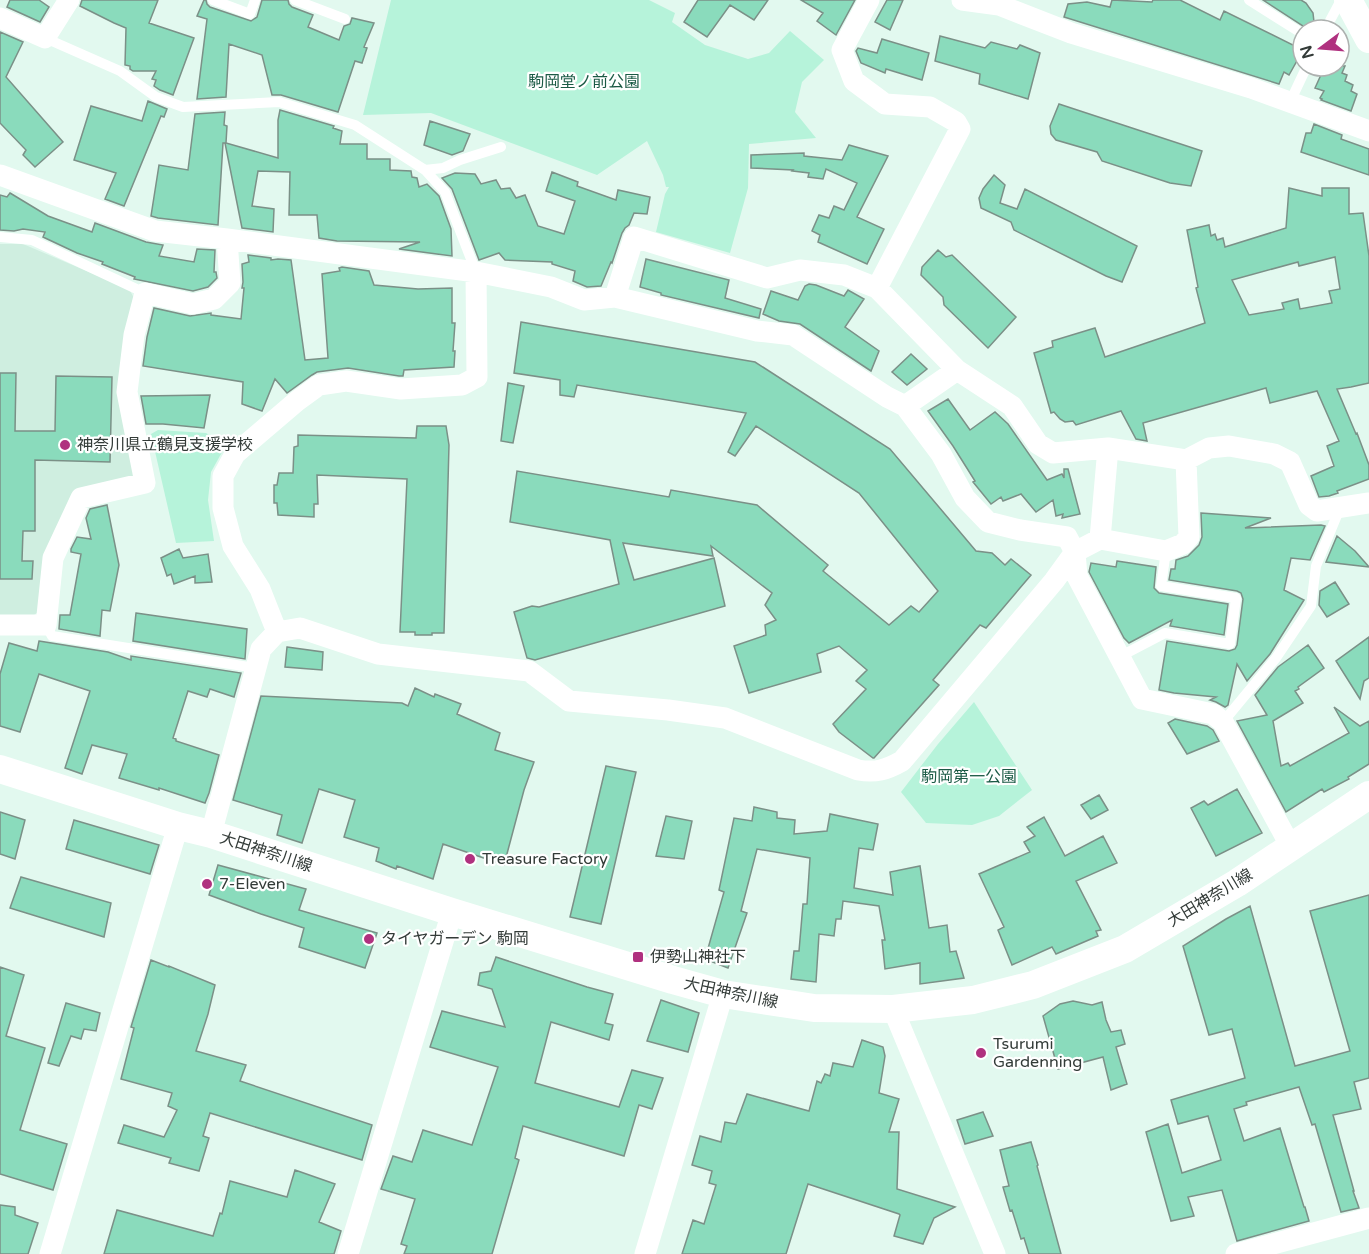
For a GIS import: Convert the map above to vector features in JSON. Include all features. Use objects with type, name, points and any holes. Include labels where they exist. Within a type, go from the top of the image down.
[{"type":"main road","points":[[1348,0],[1369,39]]},
{"type":"main road","name":"大田神奈川線","points":[[0,769],[662,977],[723,994],[814,1008],[893,1009],[973,1000],[1033,985],[1125,949],[1237,883],[1369,795]]},
{"type":"street","points":[[0,18],[45,38],[69,0]]},
{"type":"street","points":[[869,0],[842,50],[854,81],[885,104],[930,107],[956,122],[960,129],[877,288]]},
{"type":"street","points":[[962,0],[999,5],[1071,33],[1251,88],[1369,131]]},
{"type":"street","points":[[0,175],[155,231],[227,238],[476,272],[551,287],[584,300],[615,297],[757,331],[793,335],[887,398],[905,406],[941,454],[965,498],[988,522],[1020,530],[1067,537],[1075,552],[1077,576],[1142,699],[1213,714],[1222,723],[1291,847]]},
{"type":"street","points":[[615,297],[634,237],[767,278],[800,270],[844,275],[877,288],[957,370],[1012,406],[1038,444],[1053,453],[1108,448],[1186,460],[1209,448],[1229,446],[1274,454],[1290,462],[1309,505],[1317,511],[1369,503]]},
{"type":"street","points":[[0,625],[46,625],[53,558],[81,498],[145,483],[127,392],[134,335],[145,293],[193,304],[214,299],[230,283],[227,238]]},
{"type":"street","points":[[277,632],[260,590],[233,546],[223,508],[223,476],[236,454],[319,385],[346,381],[401,389],[462,385],[477,377],[476,272]]},
{"type":"street","points":[[905,406],[957,370]]},
{"type":"street","points":[[1100,539],[1108,448]]},
{"type":"street","points":[[211,834],[261,649],[277,632],[300,628],[378,654],[529,671],[569,701],[725,718],[858,771],[879,771],[889,768],[902,761],[1054,581],[1075,552],[1100,539],[1166,551],[1183,544],[1189,537],[1186,460]]},
{"type":"street","points":[[50,1254],[178,826]]},
{"type":"street","points":[[348,1254],[452,912]]},
{"type":"street","points":[[645,1254],[723,994]]},
{"type":"street","points":[[893,1009],[995,1254]]},
{"type":"street","points":[[1236,1254],[1369,1218]]},
{"type":"lane","points":[[213,0],[250,14],[255,0]]},
{"type":"lane","points":[[295,0],[345,19]]},
{"type":"lane","points":[[1249,0],[1291,26]]},
{"type":"lane","points":[[1331,18],[1341,0]]},
{"type":"lane","points":[[45,38],[120,71],[156,97],[183,107],[279,102],[355,125],[425,170],[446,192],[476,272]]},
{"type":"lane","points":[[1290,102],[1302,78]]},
{"type":"lane","points":[[425,170],[443,168],[501,147]]},
{"type":"lane","points":[[0,237],[32,240],[145,293]]},
{"type":"lane","points":[[1222,723],[1276,658],[1311,606],[1316,566],[1340,508]]},
{"type":"lane","points":[[1119,657],[1165,633],[1230,644],[1236,598],[1161,586],[1166,551]]},
{"type":"lane","points":[[46,625],[52,636],[256,668]]},
{"type":"shaded area","name":"神奈川県立鶴見支援学校","points":[[0,244],[23,244],[129,289],[134,298],[136,471],[133,480],[78,492],[38,612],[30,618],[0,618]]},
{"type":"green space","name":"駒岡堂ノ前公園","points":[[391,0],[649,0],[675,13],[672,22],[705,45],[748,59],[769,53],[790,31],[824,60],[802,82],[795,112],[816,138],[749,144],[748,188],[730,253],[656,232],[665,194],[669,187],[666,187],[663,175],[647,141],[597,175],[431,113],[363,115]]},
{"type":"green space","points":[[158,430],[206,433],[226,445],[211,472],[208,500],[214,541],[176,543],[151,434]]},
{"type":"green space","name":"駒岡第一公園","points":[[974,702],[1032,790],[999,816],[972,825],[926,823],[901,792]]},
{"type":"building","points":[[10,0],[39,0],[49,7],[40,22],[7,7]]},
{"type":"building","points":[[82,0],[158,0],[149,23],[194,38],[173,95],[154,86],[156,80],[152,79],[156,71],[133,71],[130,66],[125,65],[126,28],[80,6]]},
{"type":"building","points":[[204,0],[210,7],[251,21],[257,17],[262,0],[288,0],[292,7],[313,15],[308,27],[339,40],[344,26],[350,24],[352,18],[374,23],[364,47],[367,48],[362,63],[355,61],[338,112],[281,95],[272,95],[262,55],[229,44],[226,97],[197,99],[207,19],[197,16]]},
{"type":"building","points":[[698,0],[768,0],[754,20],[730,5],[707,37],[684,22]]},
{"type":"building","points":[[801,0],[855,0],[836,35],[817,21],[823,13]]},
{"type":"building","points":[[887,0],[903,0],[890,30],[875,22]]},
{"type":"building","points":[[1112,0],[1152,2],[1153,0],[1180,0],[1220,20],[1224,11],[1291,44],[1291,71],[1289,75],[1284,72],[1279,84],[1064,17],[1068,4],[1087,2],[1110,7]]},
{"type":"building","points":[[1263,0],[1301,0],[1313,13],[1314,18],[1291,18]]},
{"type":"building","points":[[0,32],[23,42],[6,77],[63,142],[35,167],[23,155],[26,150],[0,123]]},
{"type":"building","points":[[940,36],[985,48],[991,42],[1017,49],[1020,45],[1040,53],[1028,99],[979,84],[980,74],[935,61]]},
{"type":"building","points":[[882,39],[929,53],[922,80],[886,69],[885,73],[861,63],[856,51],[858,48],[877,53]]},
{"type":"building","points":[[1320,78],[1346,78],[1345,81],[1353,85],[1351,91],[1357,94],[1351,111],[1321,100],[1324,91],[1315,88]]},
{"type":"building","points":[[148,101],[167,109],[164,117],[161,116],[124,206],[105,199],[116,173],[74,160],[91,106],[142,121]]},
{"type":"building","points":[[1059,104],[1202,151],[1191,186],[1170,183],[1102,161],[1097,152],[1056,140],[1051,134],[1050,126]]},
{"type":"building","points":[[280,110],[334,126],[333,128],[342,131],[340,144],[367,144],[367,159],[390,159],[390,170],[411,171],[412,177],[417,178],[419,187],[427,184],[439,196],[451,229],[452,256],[399,249],[420,242],[337,241],[319,238],[317,215],[289,215],[290,172],[258,171],[252,206],[274,209],[273,232],[242,228],[225,143],[223,143],[218,225],[151,216],[159,165],[188,170],[195,114],[225,112],[226,143],[278,158]]},
{"type":"building","points":[[430,121],[470,134],[463,151],[452,155],[424,145]]},
{"type":"building","points":[[1314,124],[1342,135],[1341,139],[1369,149],[1369,175],[1301,152],[1306,133],[1311,133]]},
{"type":"building","points":[[849,145],[888,156],[857,217],[884,229],[867,264],[818,242],[820,235],[812,231],[819,215],[829,218],[834,206],[844,210],[857,183],[826,169],[823,179],[808,177],[809,173],[793,170],[751,168],[751,155],[804,153],[804,156],[842,160]]},
{"type":"building","points":[[552,172],[578,182],[577,186],[616,200],[618,190],[650,197],[647,214],[634,213],[629,225],[622,233],[601,286],[587,287],[573,281],[575,271],[552,264],[552,262],[505,260],[499,253],[479,260],[452,189],[442,178],[455,173],[475,174],[481,184],[496,180],[501,189],[510,188],[516,198],[525,195],[538,226],[564,234],[575,201],[546,191]]},
{"type":"building","points":[[994,175],[1005,185],[1000,203],[1017,209],[1025,189],[1137,246],[1122,282],[1014,230],[1011,222],[981,208],[979,198]]},
{"type":"building","points":[[1289,188],[1322,196],[1322,188],[1349,188],[1349,214],[1363,213],[1369,256],[1369,383],[1337,389],[1369,465],[1369,479],[1337,491],[1338,493],[1319,497],[1311,476],[1334,466],[1327,446],[1339,441],[1317,391],[1270,403],[1266,388],[1143,423],[1147,441],[1136,439],[1121,411],[1076,425],[1073,421],[1065,422],[1054,412],[1051,413],[1034,353],[1053,347],[1052,341],[1095,328],[1105,357],[1205,323],[1196,288],[1198,287],[1187,230],[1209,225],[1211,236],[1215,234],[1217,240],[1223,238],[1225,247],[1286,228]],"holes":[[[1335,257],[1340,289],[1329,291],[1332,303],[1300,309],[1298,299],[1282,303],[1284,309],[1249,315],[1232,280],[1298,262],[1299,266]]]},
{"type":"building","points":[[10,193],[48,216],[92,232],[95,223],[146,242],[163,245],[159,256],[194,262],[197,249],[215,250],[214,272],[217,278],[208,287],[193,291],[134,279],[135,277],[102,264],[103,262],[43,237],[45,232],[23,229],[0,230],[0,195],[7,197]]},
{"type":"building","points":[[938,250],[946,257],[952,255],[1016,317],[988,348],[944,305],[943,297],[921,275],[922,267]]},
{"type":"building","points":[[248,255],[271,258],[271,260],[291,260],[305,360],[328,358],[322,274],[340,271],[339,268],[342,267],[369,271],[374,285],[418,289],[452,288],[452,323],[455,323],[454,367],[404,370],[403,376],[348,368],[317,372],[287,393],[275,379],[262,411],[242,404],[243,382],[143,366],[154,308],[190,316],[211,313],[211,315],[241,319],[244,288],[242,288],[242,264],[249,262]]},
{"type":"building","points":[[646,259],[729,280],[725,298],[761,309],[759,318],[661,295],[661,293],[640,287]]},
{"type":"building","points":[[809,284],[844,296],[848,290],[864,299],[845,327],[879,351],[871,371],[800,324],[779,321],[763,314],[771,291],[798,300],[805,286]]},
{"type":"building","points":[[521,322],[755,362],[890,449],[976,551],[992,553],[1005,565],[1011,559],[1031,575],[986,628],[980,625],[933,680],[939,685],[874,758],[839,732],[833,724],[866,689],[856,681],[867,670],[839,646],[817,654],[821,672],[749,693],[734,646],[766,635],[765,625],[776,620],[765,605],[772,593],[711,546],[713,556],[623,543],[634,580],[714,558],[725,606],[535,660],[527,658],[514,612],[619,584],[610,540],[510,522],[517,471],[669,497],[671,490],[757,505],[828,565],[823,571],[889,625],[911,606],[919,612],[938,591],[859,493],[756,426],[735,456],[728,452],[746,413],[577,385],[574,397],[560,395],[560,380],[514,373]]},
{"type":"building","points":[[911,354],[927,369],[907,385],[892,372]]},
{"type":"building","points":[[0,373],[16,373],[15,431],[55,431],[56,376],[112,377],[110,462],[35,460],[35,531],[23,531],[22,561],[33,561],[32,579],[0,579]]},
{"type":"building","points":[[508,383],[524,386],[513,443],[501,441]]},
{"type":"building","points":[[210,395],[204,428],[146,424],[141,396]]},
{"type":"building","points":[[948,399],[970,430],[995,412],[1008,424],[1047,480],[1062,474],[1064,478],[1064,469],[1068,469],[1080,514],[1062,518],[1063,514],[1056,516],[1053,500],[1036,512],[1021,494],[1003,501],[1001,497],[991,504],[973,482],[975,481],[953,446],[928,411]]},
{"type":"building","points":[[417,426],[446,426],[449,445],[444,633],[432,633],[432,635],[400,632],[407,479],[317,475],[318,504],[314,504],[314,517],[278,515],[277,503],[274,503],[274,485],[277,485],[279,473],[293,473],[294,447],[298,446],[298,435],[416,438]]},
{"type":"building","points":[[107,505],[119,565],[110,611],[102,610],[100,636],[59,629],[60,615],[70,615],[81,554],[71,552],[71,549],[77,537],[91,539],[86,518],[90,509]]},
{"type":"building","points":[[1201,513],[1271,518],[1245,528],[1325,526],[1310,560],[1291,558],[1284,590],[1304,600],[1270,654],[1247,681],[1237,664],[1228,705],[1225,707],[1210,700],[1216,697],[1159,690],[1167,641],[1229,651],[1235,649],[1237,645],[1243,599],[1241,593],[1169,580],[1171,569],[1175,569],[1176,560],[1188,556],[1199,545],[1202,537]]},
{"type":"building","points":[[1337,536],[1355,551],[1369,567],[1326,562]]},
{"type":"building","points":[[179,549],[183,558],[208,554],[212,582],[195,583],[195,576],[174,584],[171,574],[167,576],[161,558]]},
{"type":"building","points":[[1117,561],[1156,567],[1154,588],[1159,593],[1228,604],[1224,635],[1170,626],[1172,620],[1129,643],[1124,638],[1089,572],[1091,563],[1116,567]]},
{"type":"building","points":[[1335,582],[1349,604],[1327,617],[1319,605],[1320,591]]},
{"type":"building","points":[[136,613],[247,629],[245,659],[133,641]]},
{"type":"building","points":[[1369,637],[1369,678],[1364,681],[1360,699],[1336,661]]},
{"type":"building","points":[[39,641],[108,652],[131,660],[131,656],[241,673],[234,697],[210,689],[207,697],[188,691],[173,738],[219,755],[205,803],[119,778],[127,754],[92,745],[82,774],[65,768],[90,691],[39,674],[20,732],[0,726],[0,674],[9,643],[37,651]]},
{"type":"building","points":[[1308,645],[1324,668],[1295,691],[1303,703],[1273,721],[1281,766],[1288,763],[1290,766],[1349,733],[1334,707],[1360,726],[1369,721],[1369,764],[1348,777],[1349,779],[1324,792],[1322,789],[1286,812],[1237,721],[1267,715],[1255,695],[1278,667]]},
{"type":"building","points":[[287,647],[323,652],[322,670],[285,667]]},
{"type":"building","points":[[415,688],[434,697],[435,694],[461,704],[457,714],[500,733],[495,750],[534,762],[504,865],[443,844],[433,879],[376,861],[379,848],[344,837],[355,800],[319,789],[302,843],[277,835],[282,815],[233,800],[261,696],[402,703],[408,706]]},
{"type":"building","points":[[1175,719],[1207,726],[1213,730],[1219,741],[1187,754],[1168,723]]},
{"type":"building","points":[[606,766],[636,772],[601,924],[570,917]]},
{"type":"building","points":[[1237,789],[1262,833],[1216,856],[1191,808],[1204,801],[1208,805]]},
{"type":"building","points":[[1099,795],[1108,810],[1091,819],[1081,805]]},
{"type":"building","points":[[754,807],[777,812],[777,818],[795,820],[794,834],[827,831],[830,814],[878,824],[873,850],[859,848],[854,888],[893,895],[890,872],[920,866],[929,928],[947,925],[950,952],[956,951],[964,978],[920,984],[920,963],[885,969],[882,940],[885,940],[879,906],[843,901],[841,919],[836,919],[834,936],[819,934],[816,982],[791,979],[794,951],[799,951],[803,904],[807,904],[810,858],[757,849],[741,911],[747,913],[728,968],[705,959],[724,892],[719,890],[734,818],[752,821]]},
{"type":"building","points":[[0,812],[25,820],[15,859],[0,854]]},
{"type":"building","points":[[666,816],[692,821],[684,859],[656,856]]},
{"type":"building","points":[[1044,817],[1065,856],[1103,836],[1117,863],[1076,881],[1101,930],[1096,931],[1098,936],[1056,954],[1052,947],[1012,965],[998,930],[1004,927],[979,874],[1030,852],[1024,842],[1035,836],[1027,827]]},
{"type":"building","points":[[74,820],[159,845],[150,874],[66,849]]},
{"type":"building","points":[[218,865],[306,889],[299,910],[377,933],[365,968],[299,947],[304,928],[209,895]]},
{"type":"building","points":[[21,877],[111,903],[104,937],[10,908]]},
{"type":"building","points":[[1369,895],[1369,1078],[1354,1082],[1361,1109],[1333,1115],[1359,1208],[1341,1212],[1315,1124],[1312,1125],[1299,1087],[1246,1102],[1247,1105],[1234,1109],[1244,1141],[1280,1128],[1309,1221],[1237,1241],[1222,1190],[1188,1197],[1194,1216],[1171,1221],[1146,1132],[1168,1124],[1182,1173],[1221,1160],[1208,1116],[1178,1124],[1171,1100],[1245,1078],[1232,1029],[1209,1035],[1183,946],[1250,906],[1295,1066],[1350,1051],[1310,911]]},
{"type":"building","points":[[496,957],[613,994],[605,1023],[613,1025],[609,1040],[551,1022],[535,1083],[619,1107],[632,1070],[663,1078],[652,1109],[639,1105],[624,1156],[523,1126],[515,1158],[519,1160],[492,1254],[404,1254],[407,1246],[401,1244],[415,1199],[381,1189],[393,1156],[412,1162],[423,1130],[472,1145],[498,1067],[430,1047],[442,1011],[505,1027],[492,989],[478,985],[480,973],[491,971]]},
{"type":"building","points":[[151,960],[215,985],[196,1051],[246,1065],[240,1081],[372,1125],[362,1160],[210,1113],[203,1136],[209,1138],[199,1171],[169,1163],[171,1158],[118,1143],[124,1125],[164,1137],[177,1110],[168,1106],[172,1093],[121,1079],[134,1028],[131,1027]]},
{"type":"building","points":[[0,967],[24,975],[6,1036],[45,1048],[20,1130],[67,1144],[53,1190],[0,1174]]},
{"type":"building","points":[[661,1000],[699,1013],[688,1052],[647,1041]]},
{"type":"building","points":[[1073,1001],[1092,1005],[1102,1002],[1111,1032],[1121,1030],[1125,1044],[1116,1047],[1127,1084],[1111,1090],[1103,1057],[1058,1069],[1043,1016],[1060,1004]]},
{"type":"building","points":[[66,1003],[100,1013],[96,1031],[84,1029],[81,1039],[71,1036],[59,1066],[48,1063]]},
{"type":"building","points":[[862,1040],[883,1047],[885,1056],[879,1093],[899,1099],[889,1132],[899,1132],[897,1189],[955,1207],[934,1218],[923,1244],[894,1236],[899,1214],[808,1184],[786,1254],[682,1254],[693,1220],[704,1224],[716,1185],[709,1183],[712,1171],[692,1165],[700,1136],[721,1142],[725,1122],[736,1124],[747,1094],[809,1111],[817,1081],[821,1083],[825,1074],[830,1076],[833,1063],[853,1067]]},
{"type":"building","points":[[983,1112],[993,1136],[965,1144],[957,1120]]},
{"type":"building","points":[[1031,1142],[1061,1254],[1029,1254],[1024,1238],[1021,1239],[1012,1210],[1010,1211],[1003,1187],[1009,1186],[1000,1150]]},
{"type":"building","points":[[295,1170],[335,1184],[319,1222],[341,1231],[334,1254],[104,1254],[117,1210],[213,1236],[220,1213],[222,1214],[230,1181],[287,1197]]},
{"type":"building","points":[[0,1205],[15,1207],[15,1215],[38,1223],[28,1254],[0,1254]]},
{"type":"place","name":"神奈川県立鶴見支援学校","points":[[65,445]]},
{"type":"place","name":"Treasure Factory","points":[[470,859]]},
{"type":"place","name":"7-Eleven","points":[[207,884]]},
{"type":"place","name":"タイヤガーデン 駒岡","points":[[369,939]]},
{"type":"place","name":"伊勢山神社下","points":[[638,957]]},
{"type":"place","name":"Tsurumi Gardenning","points":[[981,1053]]}]
